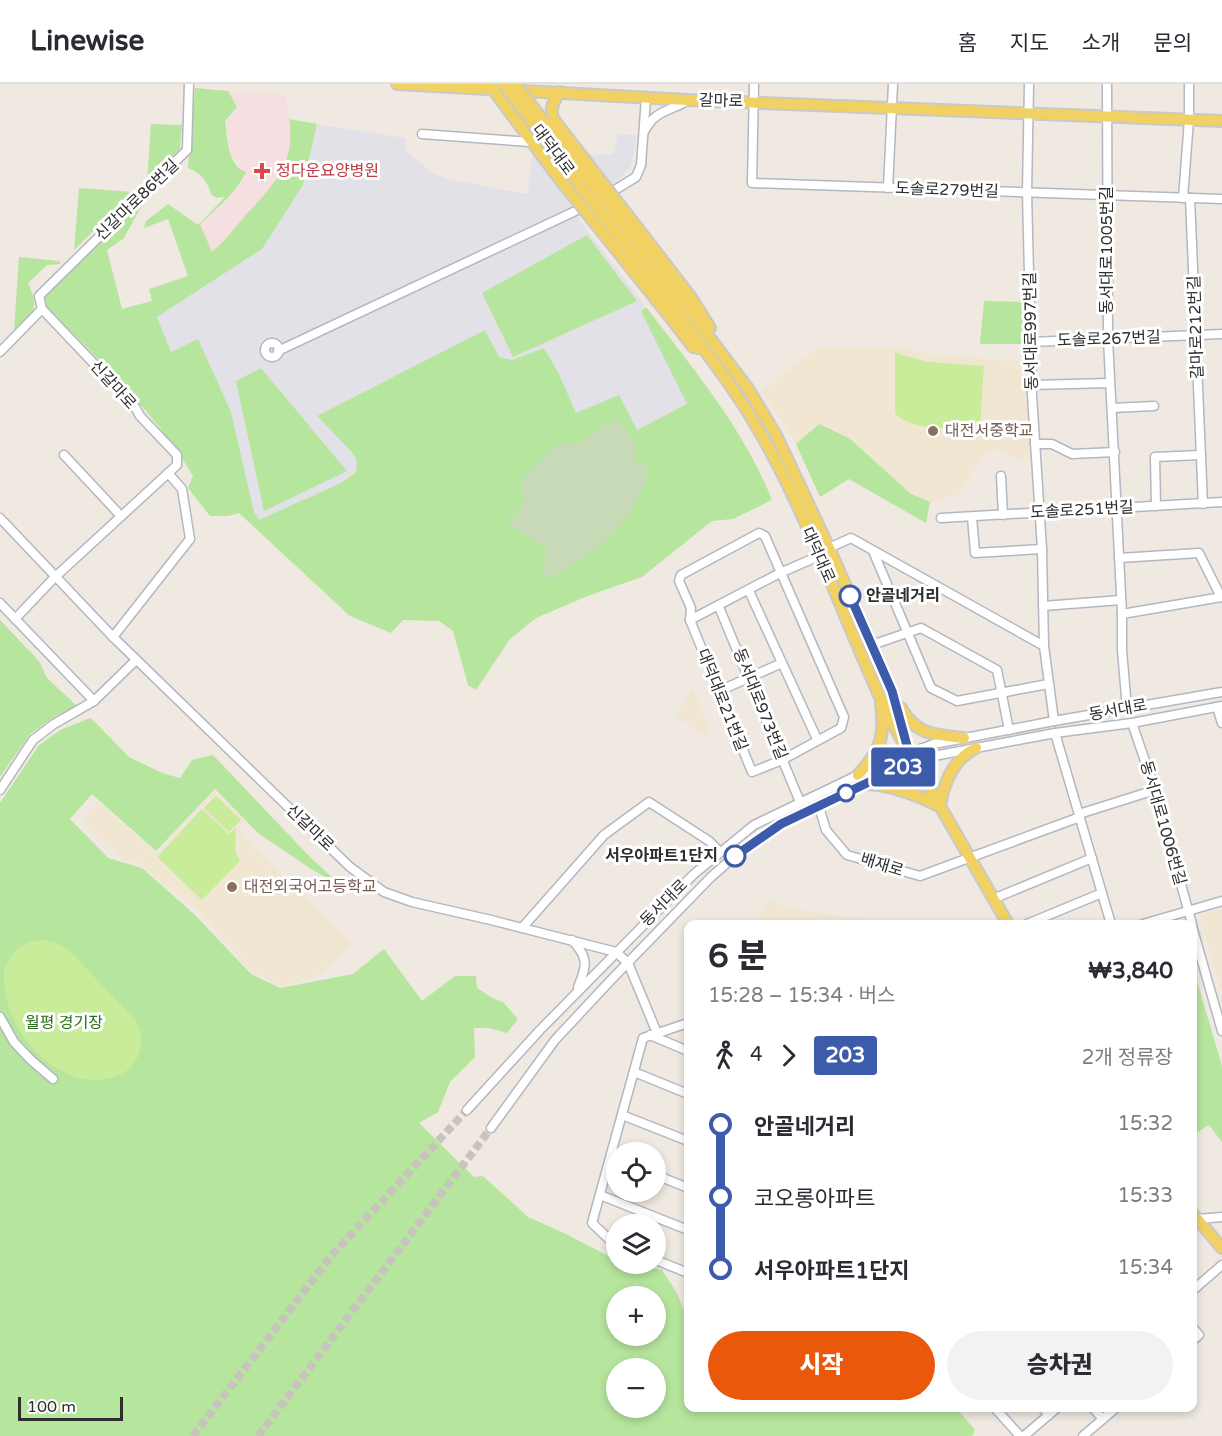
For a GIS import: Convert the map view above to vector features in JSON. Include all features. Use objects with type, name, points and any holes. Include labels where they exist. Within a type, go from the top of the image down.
[{"type":"main road","name":"갈마로","points":[[397,84],[520,86],[688,100],[1222,121]]},
{"type":"main road","name":"대덕대로","points":[[504,84],[584,191],[678,304],[712,340],[764,413],[794,469],[892,691],[912,757]]},
{"type":"main road","points":[[639,84],[642,97]]},
{"type":"main road","points":[[490,86],[558,177],[678,304]]},
{"type":"main road","name":"대덕대로","points":[[520,86],[678,304],[702,348],[724,376],[753,421],[783,475],[880,697],[912,757]]},
{"type":"main road","points":[[553,89],[551,113],[555,120],[678,304]]},
{"type":"main road","points":[[892,691],[908,720],[921,730],[935,735],[964,738]]},
{"type":"main road","points":[[880,697],[884,728],[872,760],[860,780],[940,806]]},
{"type":"main road","points":[[940,806],[942,794],[956,762],[976,748]]},
{"type":"main road","points":[[912,757],[1006,920]]},
{"type":"main road","points":[[1197,1222],[1222,1248]]},
{"type":"street","name":"신갈마로86번길","points":[[42,309],[39,296],[188,150],[189,84]]},
{"type":"street","points":[[753,102],[754,84]]},
{"type":"street","points":[[888,188],[893,84]]},
{"type":"street","name":"동서대로997번길","points":[[1029,84],[1027,192],[1032,385],[1042,549],[1044,646],[1054,721]]},
{"type":"street","name":"동서대로1005번길","points":[[1107,84],[1108,339],[1115,453],[1122,650],[1127,709]]},
{"type":"street","points":[[1187,198],[1189,84]]},
{"type":"street","points":[[279,351],[619,189],[636,177],[641,165],[644,131],[642,97]]},
{"type":"street","points":[[644,131],[654,118],[680,107],[688,100]]},
{"type":"street","name":"도솔로279번길","points":[[753,102],[752,183],[1222,199]]},
{"type":"street","name":"대덕대로","points":[[422,134],[530,142]]},
{"type":"street","name":"갈마로212번길","points":[[1187,198],[1203,504]]},
{"type":"street","points":[[0,352],[42,309]]},
{"type":"street","name":"신갈마로","points":[[42,309],[177,455],[177,465],[168,473]]},
{"type":"street","name":"도솔로267번길","points":[[1031,342],[1222,334]]},
{"type":"street","points":[[1032,385],[1110,383]]},
{"type":"street","points":[[1112,408],[1154,406]]},
{"type":"street","points":[[1035,444],[1052,444],[1072,454],[1115,453]]},
{"type":"street","points":[[64,455],[121,516]]},
{"type":"street","points":[[1156,506],[1155,456],[1201,455]]},
{"type":"street","points":[[15,619],[54,578],[168,473],[182,489],[190,539],[113,637]]},
{"type":"street","points":[[1001,476],[1003,515]]},
{"type":"street","name":"도솔로251번길","points":[[941,518],[1222,502]]},
{"type":"street","points":[[972,517],[975,553],[1042,549]]},
{"type":"street","name":"신갈마로","points":[[0,518],[54,578],[136,660],[350,867],[384,892],[424,906],[616,952]]},
{"type":"street","name":"대덕대로21번길","points":[[759,533],[765,536],[780,573],[844,717],[841,728],[782,760],[752,772],[690,620],[691,608],[679,581],[681,576],[759,533]]},
{"type":"street","points":[[829,548],[851,538],[1044,646]]},
{"type":"street","points":[[873,551],[931,688],[957,701],[1048,684]]},
{"type":"street","points":[[1119,558],[1199,553],[1222,597],[1122,614]]},
{"type":"street","points":[[690,620],[719,607],[780,573],[819,556]]},
{"type":"street","points":[[749,591],[817,739]]},
{"type":"street","points":[[1043,606],[1121,600]]},
{"type":"street","points":[[0,603],[94,701]]},
{"type":"street","name":"동서대로973번길","points":[[719,607],[800,802]]},
{"type":"street","points":[[872,645],[921,628],[997,670],[1009,730]]},
{"type":"street","points":[[0,790],[33,740],[54,724],[94,701],[136,660]]},
{"type":"street","points":[[719,691],[782,663]]},
{"type":"street","name":"동서대로","points":[[467,1110],[575,994],[694,874],[719,851],[754,825],[800,802],[964,738],[1222,692]]},
{"type":"street","points":[[1220,706],[1222,723]]},
{"type":"street","name":"동서대로","points":[[912,757],[1055,733],[1132,723],[1220,706]]},
{"type":"street","name":"동서대로1006번길","points":[[1132,723],[1155,790],[1191,920]]},
{"type":"street","points":[[1055,733],[1110,920]]},
{"type":"street","name":"동서대로","points":[[490,1128],[555,1040],[711,877],[743,849],[781,824],[819,807],[860,780]]},
{"type":"street","name":"배재로","points":[[819,807],[826,830],[847,855],[920,876],[1079,815],[1155,790]]},
{"type":"street","points":[[522,928],[604,835],[649,802],[709,841],[719,851]]},
{"type":"street","points":[[993,899],[1092,858]]},
{"type":"street","points":[[1037,920],[1102,893]]},
{"type":"street","points":[[1158,920],[1222,901]]},
{"type":"street","points":[[572,940],[580,949],[586,963],[575,994]]},
{"type":"street","name":"동서대로1006번길","points":[[1197,943],[1222,1031]]},
{"type":"street","points":[[616,952],[628,963],[654,1034],[684,1049]]},
{"type":"street","points":[[0,1017],[14,1042],[53,1079]]},
{"type":"street","points":[[616,1142],[643,1038],[684,1024]]},
{"type":"street","points":[[634,1072],[684,1092]]},
{"type":"street","points":[[622,1115],[684,1139]]},
{"type":"street","points":[[606,1178],[592,1223],[606,1236]]},
{"type":"street","points":[[666,1179],[684,1186]]},
{"type":"street","points":[[600,1195],[684,1228]]},
{"type":"street","points":[[1197,1219],[1222,1216]]},
{"type":"street","points":[[666,1264],[684,1271]]},
{"type":"street","points":[[1197,1287],[1222,1265]]},
{"type":"street","points":[[999,1412],[1022,1436],[1052,1412]]},
{"type":"street","points":[[1097,1412],[1103,1419]]},
{"type":"street","points":[[1083,1436],[1111,1412]]},
{"type":"shaded area","name":"정다운요양병원","points":[[228,91],[285,95],[292,136],[290,150],[282,170],[270,191],[212,252],[200,224],[222,203],[245,172],[239,170],[240,160],[232,159],[226,121],[237,107]]},
{"type":"shaded area","points":[[317,124],[405,138],[406,150],[431,173],[452,180],[528,194],[532,156],[613,154],[618,134],[637,135],[631,166],[616,182],[570,205],[645,305],[641,311],[688,404],[637,431],[576,413],[559,374],[544,348],[512,360],[499,357],[485,331],[317,416],[351,451],[357,461],[356,472],[341,483],[259,521],[254,512],[198,340],[171,352],[157,317],[262,249],[303,185]]},
{"type":"shaded area","name":"대전서중학교","points":[[818,347],[906,348],[927,354],[1029,362],[1034,459],[1014,458],[995,449],[988,450],[957,495],[930,502],[911,494],[849,438],[819,424],[796,444],[762,391]]},
{"type":"shaded area","points":[[693,688],[711,733],[705,735],[675,716]]},
{"type":"shaded area","name":"대전외국어고등학교","points":[[215,792],[245,821],[239,827],[250,844],[352,943],[318,976],[280,986],[253,973],[198,911],[140,864],[122,860],[81,820],[99,802],[156,853]]},
{"type":"shaded area","points":[[767,900],[795,909],[867,920],[759,920]]},
{"type":"shaded area","points":[[1222,909],[1222,994],[1199,915]]},
{"type":"green space","points":[[195,88],[228,91],[237,107],[225,121],[230,150],[235,164],[246,172],[231,194],[200,224],[212,252],[264,195],[280,173],[289,149],[291,135],[289,119],[317,124],[303,185],[262,249],[157,317],[171,352],[198,339],[231,412],[254,512],[259,520],[341,483],[356,472],[357,461],[351,451],[317,416],[485,330],[499,357],[512,360],[544,348],[559,374],[576,413],[619,395],[637,430],[687,404],[641,311],[646,307],[716,399],[747,448],[772,500],[733,519],[712,521],[642,577],[590,595],[536,618],[510,639],[476,690],[468,685],[453,631],[439,621],[403,620],[391,633],[350,616],[239,513],[228,516],[210,516],[188,488],[193,476],[161,429],[124,386],[45,305],[45,296],[147,196],[124,238],[107,250],[122,309],[152,301],[149,289],[188,276],[168,219],[144,228],[146,221],[168,204],[198,225],[225,197],[217,198],[212,195],[204,179],[188,168]]},
{"type":"green space","points":[[151,124],[182,125],[180,149],[147,182]]},
{"type":"green space","points":[[79,189],[133,192],[74,250]]},
{"type":"green space","points":[[587,235],[637,301],[513,357],[482,293]]},
{"type":"green space","points":[[19,257],[59,261],[61,264],[47,265],[28,283],[34,299],[33,310],[14,331]]},
{"type":"green space","points":[[984,301],[1027,302],[1026,344],[980,344]]},
{"type":"green space","points":[[895,353],[928,362],[984,366],[980,428],[923,426],[902,419],[895,413]]},
{"type":"green space","points":[[261,368],[347,471],[264,511],[236,381]]},
{"type":"green space","points":[[615,418],[635,441],[636,460],[648,467],[644,486],[630,512],[601,545],[549,578],[543,577],[546,548],[507,524],[524,504],[521,480],[557,444],[578,444]]},
{"type":"green space","points":[[819,424],[849,438],[911,494],[930,502],[926,523],[849,479],[820,497],[796,444]]},
{"type":"green space","points":[[0,620],[39,661],[47,678],[77,706],[54,717],[30,734],[0,777]]},
{"type":"green space","name":"월평 경기장","points":[[91,718],[129,757],[162,773],[180,778],[192,760],[213,755],[308,855],[341,886],[311,869],[258,833],[215,789],[156,851],[92,794],[70,819],[108,858],[142,868],[194,914],[251,974],[280,988],[353,974],[384,949],[422,1001],[455,976],[476,976],[477,988],[503,1002],[518,1019],[507,1033],[489,1028],[474,1028],[475,1057],[450,1082],[438,1112],[419,1123],[474,1177],[483,1176],[528,1217],[606,1255],[606,1274],[665,1274],[677,1293],[684,1311],[684,1412],[959,1412],[975,1430],[972,1436],[0,1436],[0,803],[39,745],[62,729]]},
{"type":"green space","points":[[216,796],[241,820],[229,832],[204,808]]},
{"type":"green space","points":[[202,809],[229,834],[236,828],[235,851],[240,861],[202,900],[157,857]]},
{"type":"green space","name":"월평 경기장","points":[[43,940],[56,943],[69,950],[136,1021],[141,1036],[140,1050],[134,1064],[125,1072],[110,1078],[90,1080],[70,1075],[52,1065],[35,1051],[22,1033],[11,1014],[5,993],[4,972],[13,953],[23,945]]},
{"type":"green space","points":[[1197,981],[1222,1066],[1222,1142],[1209,1125],[1197,1132]]},
{"type":"tunnel","points":[[193,1436],[332,1255],[467,1110]]},
{"type":"tunnel","points":[[258,1436],[491,1128]]},
{"type":"bus line","name":"203","points":[[735,856],[781,824],[914,762],[909,753],[892,691],[850,596]]},
{"type":"place","name":"정다운요양병원","points":[[262,171]]},
{"type":"place","name":"대전서중학교","points":[[933,431]]},
{"type":"place","name":"안골네거리","points":[[850,596]]},
{"type":"place","name":"서우아파트1단지","points":[[735,856]]},
{"type":"place","name":"대전외국어고등학교","points":[[232,887]]}]
